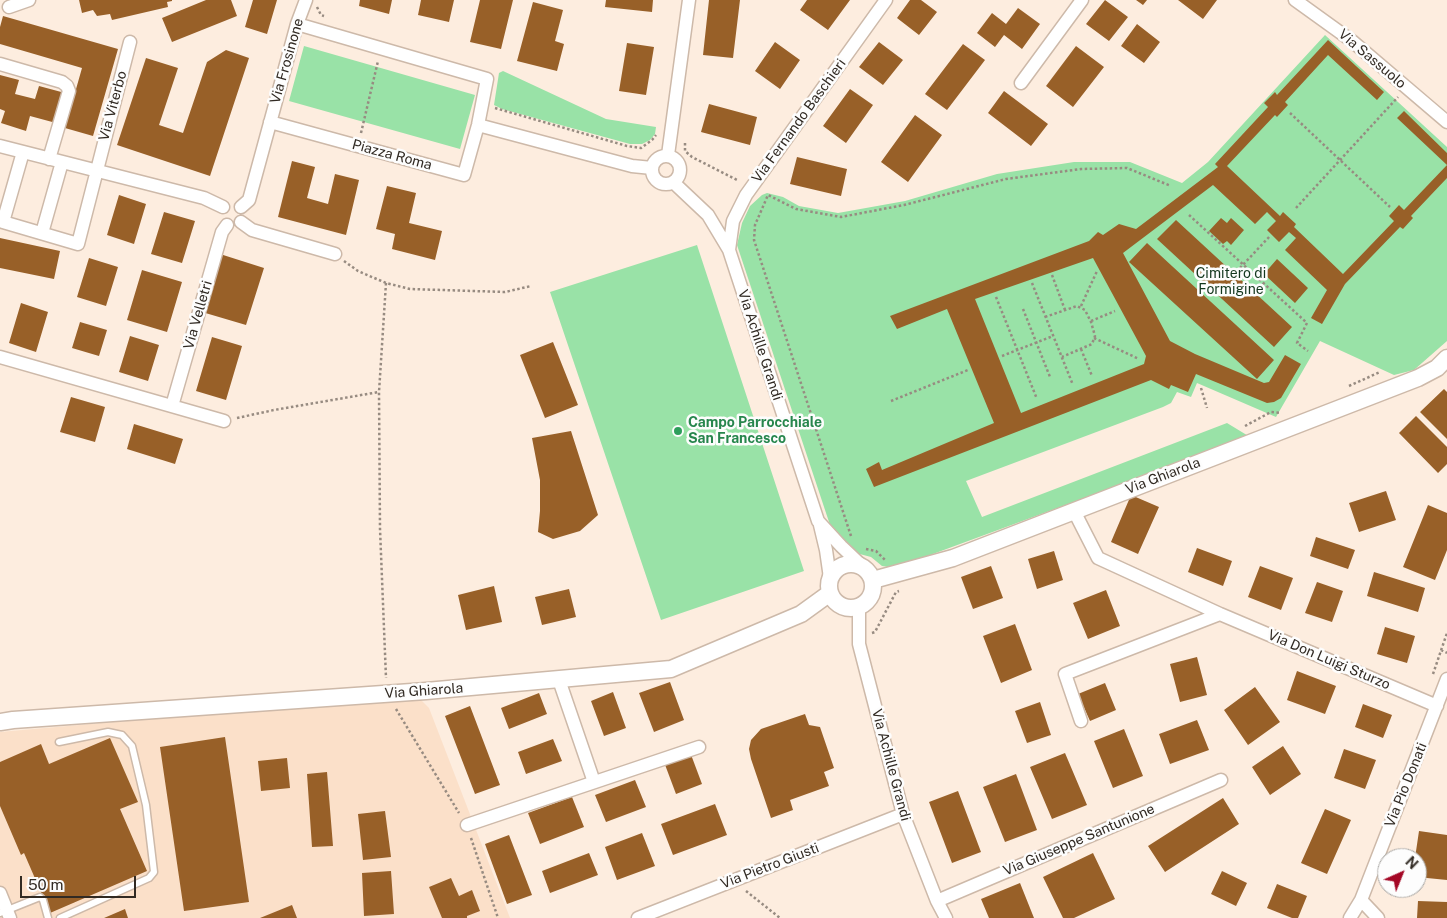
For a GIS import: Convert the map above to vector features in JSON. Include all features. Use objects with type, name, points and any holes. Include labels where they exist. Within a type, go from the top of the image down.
[{"type":"street","points":[[9,7],[29,0]]},
{"type":"street","name":"Via Frosinone","points":[[270,122],[297,24],[306,0]]},
{"type":"street","points":[[668,155],[689,0]]},
{"type":"street","name":"Via Fernando Baschieri","points":[[729,250],[733,221],[746,195],[886,0]]},
{"type":"street","points":[[1021,83],[1082,0]]},
{"type":"street","name":"Via Sassuolo","points":[[1304,2],[1447,122]]},
{"type":"street","name":"Piazza Roma","points":[[270,122],[464,174],[478,125],[487,79],[297,24]]},
{"type":"street","name":"Via Viterbo","points":[[42,233],[78,244],[130,42]]},
{"type":"street","points":[[0,64],[62,82],[67,86],[69,90],[49,159]]},
{"type":"street","points":[[241,207],[249,200],[270,122]]},
{"type":"street","points":[[478,125],[632,166],[652,168]]},
{"type":"street","points":[[0,146],[204,198],[223,208]]},
{"type":"street","points":[[22,152],[3,222],[42,233],[62,162]]},
{"type":"street","points":[[668,155],[676,159],[680,167],[679,175],[669,184],[660,183],[654,177],[653,164],[659,157],[668,155]]},
{"type":"street","name":"Via Achille Grandi","points":[[673,182],[708,214],[729,250],[818,521],[862,566]]},
{"type":"street","points":[[231,203],[236,203],[241,207],[244,215],[241,222],[234,226],[226,225],[221,217],[223,208],[231,203]]},
{"type":"street","points":[[241,222],[252,230],[335,254]]},
{"type":"street","name":"Via Velletri","points":[[172,406],[222,232],[226,225]]},
{"type":"street","points":[[0,357],[224,421]]},
{"type":"street","name":"Via Ghiarola","points":[[873,580],[953,558],[1418,378],[1437,368],[1447,358]]},
{"type":"street","name":"Via Don Luigi Sturzo","points":[[1074,511],[1098,558],[1220,614],[1437,706]]},
{"type":"street","points":[[818,521],[826,550],[833,600],[845,608],[859,607],[870,599],[873,593],[873,580],[862,566]]},
{"type":"street","name":"Via Ghiarola","points":[[0,722],[387,694],[671,669],[801,614],[830,586],[840,567],[855,564],[862,566]]},
{"type":"street","name":"Via Achille Grandi","points":[[859,607],[859,644],[903,814],[937,901],[946,918]]},
{"type":"street","points":[[1081,720],[1065,674],[1220,614]]},
{"type":"street","name":"Via Pio Donati","points":[[1350,918],[1361,900],[1447,679]]},
{"type":"street","points":[[559,680],[594,782]]},
{"type":"street","points":[[467,825],[699,747]]},
{"type":"street","name":"Via Giuseppe Santunione","points":[[937,901],[1220,780]]},
{"type":"street","name":"Via Pietro Giusti","points":[[638,918],[903,814]]},
{"type":"street","points":[[0,893],[6,914]]},
{"type":"street","points":[[1361,900],[1378,918]]},
{"type":"lane","points":[[59,742],[108,732],[122,735],[132,746],[146,805],[154,872],[149,878],[60,918]]},
{"type":"lane","points":[[6,914],[40,897],[43,900],[48,918]]},
{"type":"path","points":[[361,133],[379,58]]},
{"type":"path","points":[[1296,208],[1398,97]]},
{"type":"path","points":[[1290,113],[1390,207]]},
{"type":"path","points":[[684,139],[685,151],[692,157],[743,183]]},
{"type":"path","points":[[852,539],[754,240],[755,225],[768,195],[796,209],[842,217],[904,206],[1006,179],[1081,169],[1127,168],[1171,186]]},
{"type":"path","points":[[1189,215],[1242,266],[1307,323],[1297,342],[1308,351]]},
{"type":"path","points":[[1242,266],[1270,236]]},
{"type":"path","points":[[335,254],[358,271],[386,283],[410,289],[505,292],[531,286]]},
{"type":"path","points":[[1081,307],[1097,271]]},
{"type":"path","points":[[1052,275],[1066,310]]},
{"type":"path","points":[[386,283],[379,392],[380,529],[387,694],[467,825],[498,918]]},
{"type":"path","points":[[1032,283],[1073,385]]},
{"type":"path","points":[[996,297],[1037,399]]},
{"type":"path","points":[[1045,317],[1077,306],[1085,310],[1095,336],[1092,344],[1062,357]]},
{"type":"path","points":[[1023,310],[1050,377]]},
{"type":"path","points":[[1090,322],[1115,311]]},
{"type":"path","points":[[1002,356],[1053,336]]},
{"type":"path","points":[[1094,338],[1139,359]]},
{"type":"path","points":[[1081,349],[1092,376]]},
{"type":"path","points":[[891,401],[968,370]]},
{"type":"path","points":[[1344,388],[1380,372]]},
{"type":"path","points":[[1201,388],[1207,408]]},
{"type":"path","points":[[224,421],[274,410],[379,392]]},
{"type":"path","points":[[1242,428],[1271,412]]},
{"type":"path","points":[[864,549],[876,551],[888,563]]},
{"type":"path","points":[[875,632],[896,592],[904,589]]},
{"type":"path","points":[[1441,650],[1447,653]]},
{"type":"path","points":[[744,889],[780,918]]},
{"type":"shaded area","points":[[395,697],[415,697],[429,708],[510,918],[0,918],[0,732]]},
{"type":"green space","name":"Cimitero di Formigine","points":[[1325,35],[1447,147],[1447,341],[1414,370],[1394,375],[1320,341],[1276,417],[1197,383],[1191,397],[1177,392],[1171,403],[1163,407],[966,481],[982,517],[1227,423],[1250,437],[895,568],[882,566],[871,557],[852,552],[834,537],[737,245],[742,223],[750,206],[767,193],[783,197],[799,206],[838,213],[905,201],[997,174],[1074,162],[1130,162],[1182,183],[1208,162]]},
{"type":"green space","points":[[304,46],[475,95],[460,149],[289,101]]},
{"type":"green space","points":[[503,71],[606,119],[656,127],[655,134],[650,140],[642,144],[630,144],[502,109],[494,105],[499,73]]},
{"type":"green space","name":"Campo Parrocchiale San Francesco","points":[[697,245],[804,571],[661,620],[550,292]]},
{"type":"building","points":[[79,0],[172,1],[167,2],[168,7],[112,20],[110,14],[97,16],[93,10],[82,13]]},
{"type":"building","points":[[206,0],[231,0],[237,16],[172,42],[162,18]]},
{"type":"building","points":[[253,0],[277,0],[267,34],[245,27]]},
{"type":"building","points":[[360,0],[392,0],[389,14],[359,6]]},
{"type":"building","points":[[421,0],[454,0],[449,22],[418,15]]},
{"type":"building","points":[[480,0],[513,0],[501,49],[470,42]]},
{"type":"building","points":[[606,0],[653,0],[652,12],[605,7]]},
{"type":"building","points":[[709,0],[740,0],[733,58],[703,55]]},
{"type":"building","points":[[807,0],[850,0],[828,30],[800,10]]},
{"type":"building","points":[[910,0],[921,0],[937,12],[919,35],[897,18]]},
{"type":"building","points":[[1105,0],[1128,17],[1109,41],[1086,24]]},
{"type":"building","points":[[1136,0],[1147,0],[1143,5]]},
{"type":"building","points":[[1178,0],[1217,0],[1203,19]]},
{"type":"building","points":[[533,2],[563,10],[555,41],[564,44],[557,71],[517,61]]},
{"type":"building","points":[[1018,8],[1040,24],[1022,49],[1004,35],[995,47],[977,33],[992,13],[1006,24]]},
{"type":"building","points":[[3,16],[118,49],[93,136],[65,128],[82,68],[0,44],[0,27]]},
{"type":"building","points":[[1137,24],[1160,42],[1144,63],[1121,46]]},
{"type":"building","points":[[1328,40],[1384,92],[1377,100],[1328,55],[1285,102],[1288,105],[1277,117],[1275,115],[1227,166],[1280,216],[1283,212],[1296,224],[1294,227],[1343,274],[1394,221],[1389,216],[1399,205],[1404,210],[1447,165],[1447,178],[1411,216],[1413,218],[1403,229],[1400,227],[1345,284],[1322,324],[1311,318],[1327,290],[1285,250],[1296,238],[1289,232],[1279,242],[1267,230],[1276,221],[1267,212],[1255,224],[1213,185],[1123,253],[1170,341],[1195,354],[1264,383],[1269,382],[1285,355],[1301,364],[1281,398],[1267,403],[1196,374],[1188,392],[1171,385],[1169,389],[1151,380],[874,487],[866,469],[879,462],[882,470],[994,423],[947,309],[897,329],[890,316],[1089,241],[1098,232],[1103,235],[1119,224],[1136,229],[1218,167],[1215,164],[1268,107],[1264,103],[1275,92],[1277,95]],"holes":[[[1093,258],[1146,356],[1144,364],[1021,413],[975,299]]]},
{"type":"building","points":[[775,42],[800,60],[780,89],[755,71]]},
{"type":"building","points":[[879,42],[903,60],[883,85],[859,67]]},
{"type":"building","points":[[627,43],[654,47],[646,95],[619,91]]},
{"type":"building","points":[[963,44],[985,60],[947,110],[925,94]]},
{"type":"building","points":[[1076,46],[1104,67],[1073,107],[1046,86]]},
{"type":"building","points":[[226,50],[249,58],[210,176],[117,145],[146,58],[178,68],[159,125],[183,133],[207,62]]},
{"type":"building","points":[[0,75],[19,80],[15,94],[35,99],[39,86],[65,93],[56,123],[30,116],[26,131],[1,123],[5,111],[0,109]]},
{"type":"building","points":[[850,89],[873,105],[846,143],[823,126]]},
{"type":"building","points":[[1004,91],[1048,124],[1031,146],[988,113]]},
{"type":"building","points":[[709,104],[757,117],[750,145],[701,132]]},
{"type":"building","points":[[1404,111],[1447,153],[1447,165],[1397,118]]},
{"type":"building","points":[[915,115],[942,135],[908,182],[881,162]]},
{"type":"building","points":[[797,157],[847,169],[841,196],[790,184]]},
{"type":"building","points":[[292,161],[315,167],[307,198],[328,204],[335,174],[359,180],[346,235],[278,217]]},
{"type":"building","points":[[387,186],[416,193],[409,223],[442,231],[435,260],[392,249],[395,234],[376,229]]},
{"type":"building","points":[[119,195],[146,204],[134,244],[107,235]]},
{"type":"building","points":[[164,212],[195,221],[182,263],[151,254]]},
{"type":"building","points":[[1221,218],[1227,223],[1231,218],[1244,230],[1231,245],[1227,241],[1223,244],[1209,231]]},
{"type":"building","points":[[1176,220],[1292,327],[1274,347],[1157,239]]},
{"type":"building","points":[[0,238],[60,251],[54,279],[0,268]]},
{"type":"building","points":[[1147,243],[1274,360],[1257,379],[1129,262]]},
{"type":"building","points":[[220,254],[264,268],[246,325],[202,312]]},
{"type":"building","points":[[89,258],[118,267],[106,306],[77,297]]},
{"type":"building","points":[[1277,259],[1308,288],[1295,303],[1264,274]]},
{"type":"building","points":[[142,270],[182,282],[167,332],[127,320]]},
{"type":"building","points":[[21,303],[48,312],[36,352],[9,343]]},
{"type":"building","points":[[80,322],[107,330],[99,356],[72,348]]},
{"type":"building","points":[[130,336],[159,345],[148,381],[119,372]]},
{"type":"building","points":[[212,337],[242,346],[226,400],[196,391]]},
{"type":"building","points":[[553,342],[578,405],[545,418],[520,355]]},
{"type":"building","points":[[1444,389],[1447,392],[1447,439],[1420,412]]},
{"type":"building","points":[[71,397],[105,407],[95,442],[60,432]]},
{"type":"building","points":[[1416,416],[1447,447],[1447,464],[1438,473],[1399,433]]},
{"type":"building","points":[[134,424],[183,439],[175,464],[127,449]]},
{"type":"building","points":[[571,431],[598,515],[580,531],[553,539],[538,532],[540,480],[532,438]]},
{"type":"building","points":[[1386,491],[1396,520],[1359,532],[1349,503]]},
{"type":"building","points":[[1131,495],[1159,507],[1138,554],[1111,542]]},
{"type":"building","points":[[1428,505],[1447,513],[1447,550],[1435,580],[1403,567]]},
{"type":"building","points":[[1316,537],[1355,550],[1348,569],[1310,556]]},
{"type":"building","points":[[1197,548],[1232,561],[1223,586],[1188,572]]},
{"type":"building","points":[[1054,551],[1063,580],[1037,589],[1028,559]]},
{"type":"building","points":[[991,566],[1003,598],[973,609],[961,577]]},
{"type":"building","points":[[1260,566],[1293,578],[1281,610],[1248,597]]},
{"type":"building","points":[[1374,572],[1425,588],[1418,612],[1367,596]]},
{"type":"building","points":[[1317,582],[1343,591],[1332,622],[1305,613]]},
{"type":"building","points":[[494,586],[502,622],[466,630],[458,595]]},
{"type":"building","points":[[569,589],[576,617],[542,625],[535,597]]},
{"type":"building","points":[[1106,590],[1120,626],[1088,639],[1073,603]]},
{"type":"building","points":[[1015,624],[1032,670],[1001,683],[983,636]]},
{"type":"building","points":[[1385,627],[1415,636],[1407,663],[1377,654]]},
{"type":"building","points":[[1197,657],[1207,695],[1180,702],[1170,664]]},
{"type":"building","points":[[1297,671],[1336,686],[1325,714],[1287,700]]},
{"type":"building","points":[[670,682],[684,720],[654,732],[639,693]]},
{"type":"building","points":[[1105,683],[1116,710],[1090,721],[1078,694]]},
{"type":"building","points":[[1255,687],[1280,722],[1248,745],[1224,710]]},
{"type":"building","points":[[613,692],[626,728],[604,736],[591,701]]},
{"type":"building","points":[[539,693],[547,714],[509,729],[501,708]]},
{"type":"building","points":[[1040,702],[1051,735],[1027,743],[1015,711]]},
{"type":"building","points":[[1363,704],[1392,715],[1383,738],[1355,727]]},
{"type":"building","points":[[470,706],[500,785],[475,794],[445,716]]},
{"type":"building","points":[[805,714],[809,725],[820,727],[834,768],[824,772],[829,786],[790,800],[793,810],[771,818],[751,759],[749,749],[751,740],[761,729]]},
{"type":"building","points":[[1197,720],[1209,750],[1170,764],[1159,734]]},
{"type":"building","points":[[1124,729],[1143,776],[1113,788],[1094,741]]},
{"type":"building","points":[[225,737],[249,902],[184,911],[160,747]]},
{"type":"building","points":[[110,738],[138,802],[120,809],[147,871],[50,913],[24,853],[21,855],[0,806],[0,762],[41,744],[49,764]]},
{"type":"building","points":[[553,739],[562,761],[526,774],[518,752]]},
{"type":"building","points":[[1283,746],[1301,774],[1270,795],[1252,767]]},
{"type":"building","points":[[1344,749],[1376,760],[1365,789],[1334,778]]},
{"type":"building","points":[[690,752],[702,784],[676,794],[664,762]]},
{"type":"building","points":[[1065,753],[1087,805],[1052,819],[1030,767]]},
{"type":"building","points":[[287,758],[290,788],[261,791],[258,761]]},
{"type":"building","points":[[327,772],[333,846],[312,847],[307,774]]},
{"type":"building","points":[[1016,774],[1037,830],[1005,842],[983,787]]},
{"type":"building","points":[[635,780],[646,807],[606,822],[595,795]]},
{"type":"building","points":[[958,791],[981,852],[952,863],[929,802]]},
{"type":"building","points":[[572,797],[584,827],[540,844],[528,813]]},
{"type":"building","points":[[1223,798],[1239,824],[1165,872],[1148,846]]},
{"type":"building","points":[[715,804],[727,835],[673,855],[661,824]]},
{"type":"building","points":[[1325,809],[1351,820],[1327,874],[1301,863]]},
{"type":"building","points":[[385,811],[391,857],[363,860],[358,814]]},
{"type":"building","points":[[1419,831],[1447,835],[1447,880],[1427,878],[1427,848],[1416,848]]},
{"type":"building","points":[[642,833],[655,866],[617,880],[605,847]]},
{"type":"building","points":[[509,835],[532,895],[507,904],[485,844]]},
{"type":"building","points":[[589,853],[598,875],[550,893],[542,871]]},
{"type":"building","points":[[1093,853],[1115,899],[1074,918],[1063,918],[1043,877]]},
{"type":"building","points":[[391,871],[394,914],[364,916],[362,873]]},
{"type":"building","points":[[1222,871],[1247,883],[1236,906],[1211,894]]},
{"type":"building","points":[[451,878],[459,896],[472,890],[480,911],[467,916],[467,918],[442,918],[429,887]]},
{"type":"building","points":[[1020,883],[1034,918],[989,918],[981,899]]},
{"type":"building","points":[[1277,884],[1307,896],[1298,918],[1292,918],[1267,908]]},
{"type":"building","points":[[1418,901],[1447,902],[1447,918],[1417,918]]},
{"type":"building","points":[[292,905],[297,918],[260,918]]},
{"type":"building","points":[[125,909],[128,918],[104,918]]},
{"type":"place","name":"Campo Parrocchiale San Francesco","points":[[678,431]]}]
